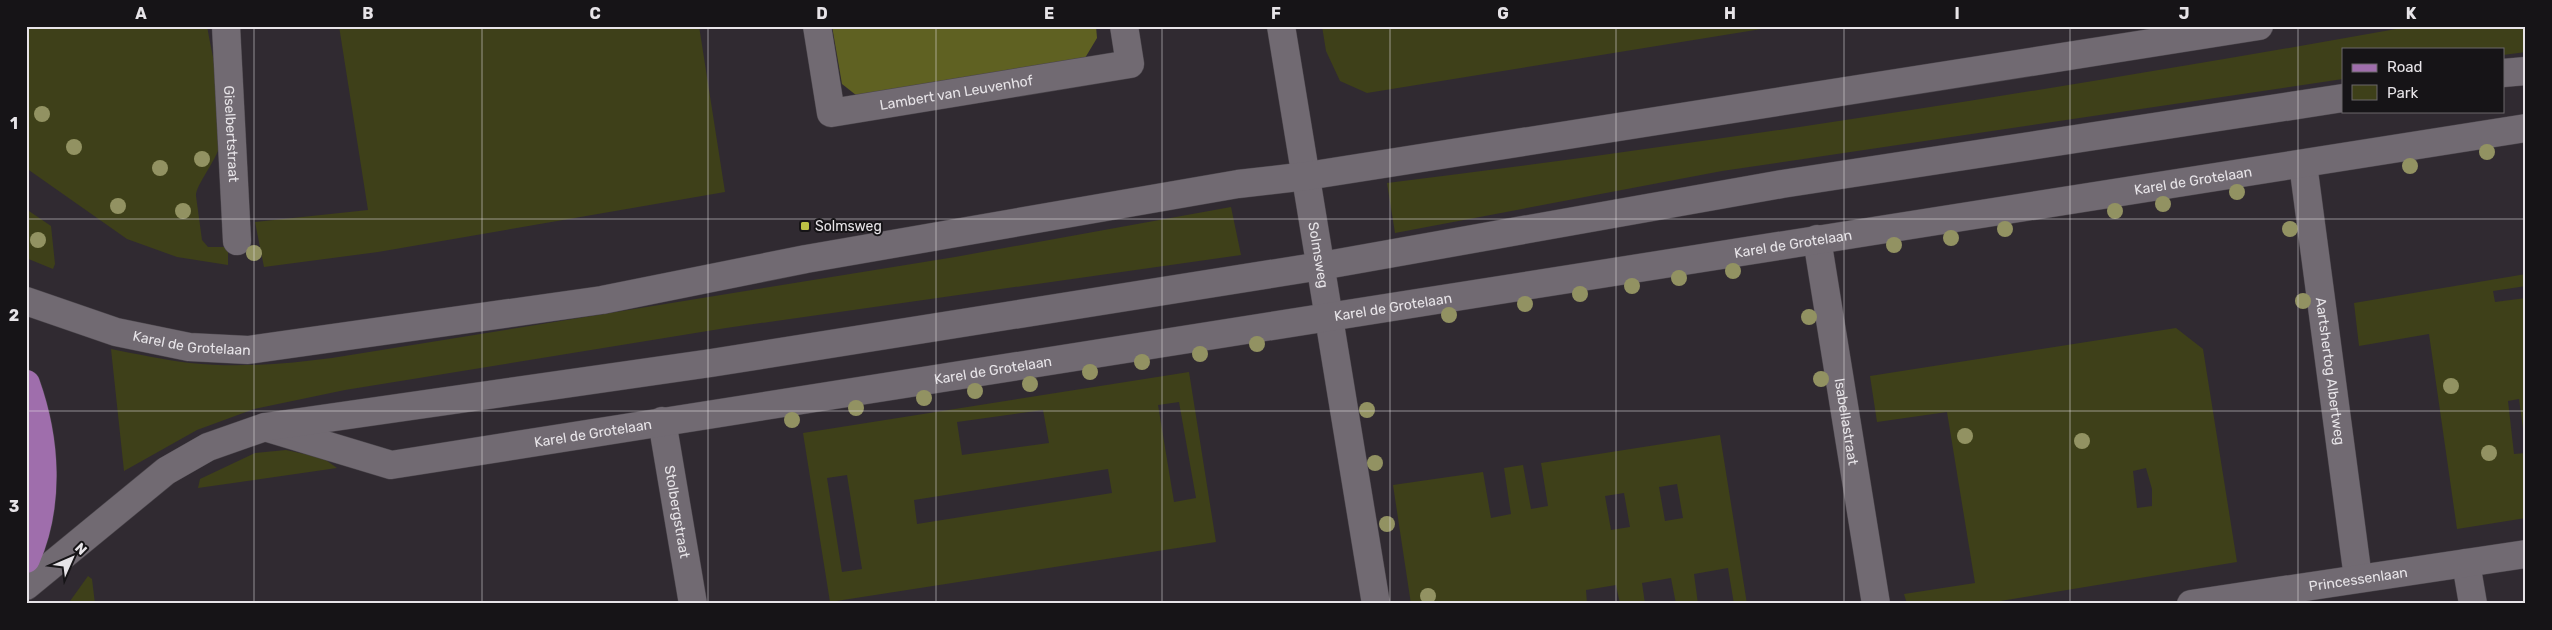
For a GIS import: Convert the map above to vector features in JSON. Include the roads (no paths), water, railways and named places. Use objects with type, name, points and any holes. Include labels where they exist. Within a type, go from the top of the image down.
[{"type":"main road","points":[[26,384],[35,408],[42,446],[43,485],[33,545],[26,560]]},
{"type":"street","name":"Giselbertstraat","points":[[226,26],[237,241]]},
{"type":"street","name":"Lambert van Leuvenhof","points":[[817,26],[831,113],[1130,64],[1124,26]]},
{"type":"street","name":"Solmsweg","points":[[1281,26],[1376,604]]},
{"type":"street","name":"Karel de Grotelaan","points":[[26,301],[116,332],[189,347],[248,350],[602,300],[806,259],[1238,184],[1307,176],[2259,26]]},
{"type":"street","points":[[2504,73],[2526,71]]},
{"type":"street","points":[[26,586],[166,471],[208,447],[265,427],[711,362],[1321,266],[1782,184],[2342,98]]},
{"type":"street","name":"Karel de Grotelaan","points":[[265,427],[391,465],[1817,238],[2304,164],[2526,128]]},
{"type":"street","name":"Aartshertog Albertweg","points":[[2304,164],[2358,578]]},
{"type":"street","name":"Isabellastraat","points":[[1817,238],[1876,604]]},
{"type":"street","name":"Stolbergstraat","points":[[662,421],[693,604]]},
{"type":"street","name":"Princessenlaan","points":[[2191,604],[2526,554]]},
{"type":"street","points":[[2466,563],[2473,604]]},
{"type":"place","name":"Solmsweg","points":[[805,226]]}]
